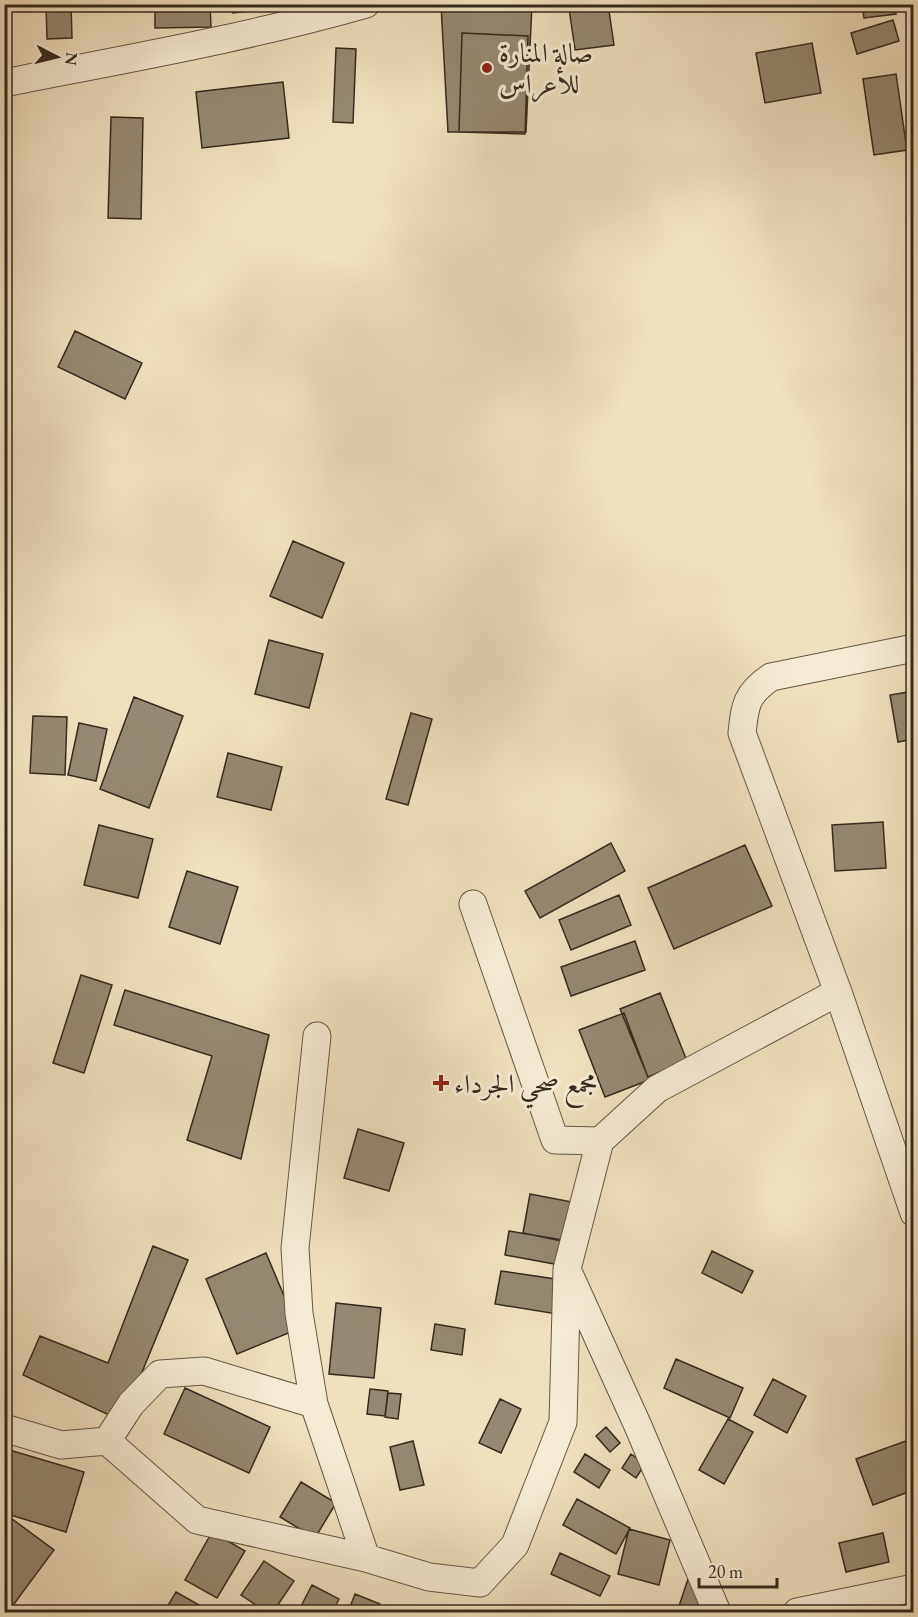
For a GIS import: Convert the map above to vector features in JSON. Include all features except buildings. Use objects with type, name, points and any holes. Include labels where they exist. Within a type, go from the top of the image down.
[{"type":"street","points":[[4,83],[177,49],[308,13],[366,4]]},
{"type":"street","points":[[914,648],[771,678],[756,688],[745,707],[742,733],[838,992],[914,1213]]},
{"type":"street","points":[[473,904],[555,1140],[600,1142]]},
{"type":"street","points":[[4,1428],[61,1444],[107,1441],[197,1520],[366,1558],[429,1577],[480,1582],[515,1545],[562,1422],[567,1269],[600,1142],[657,1089],[838,992]]},
{"type":"street","points":[[317,1036],[295,1248],[299,1313],[314,1404],[366,1558]]},
{"type":"street","points":[[567,1269],[638,1426],[717,1612]]},
{"type":"street","points":[[107,1441],[131,1404],[160,1374],[204,1371],[314,1404]]},
{"type":"street","points":[[797,1612],[914,1588]]},
{"type":"place","name":"صالة المنارة للأعراس","points":[[487,68]]},
{"type":"place","name":"مجمع صحي الجرداء","points":[[441,1083]]}]
